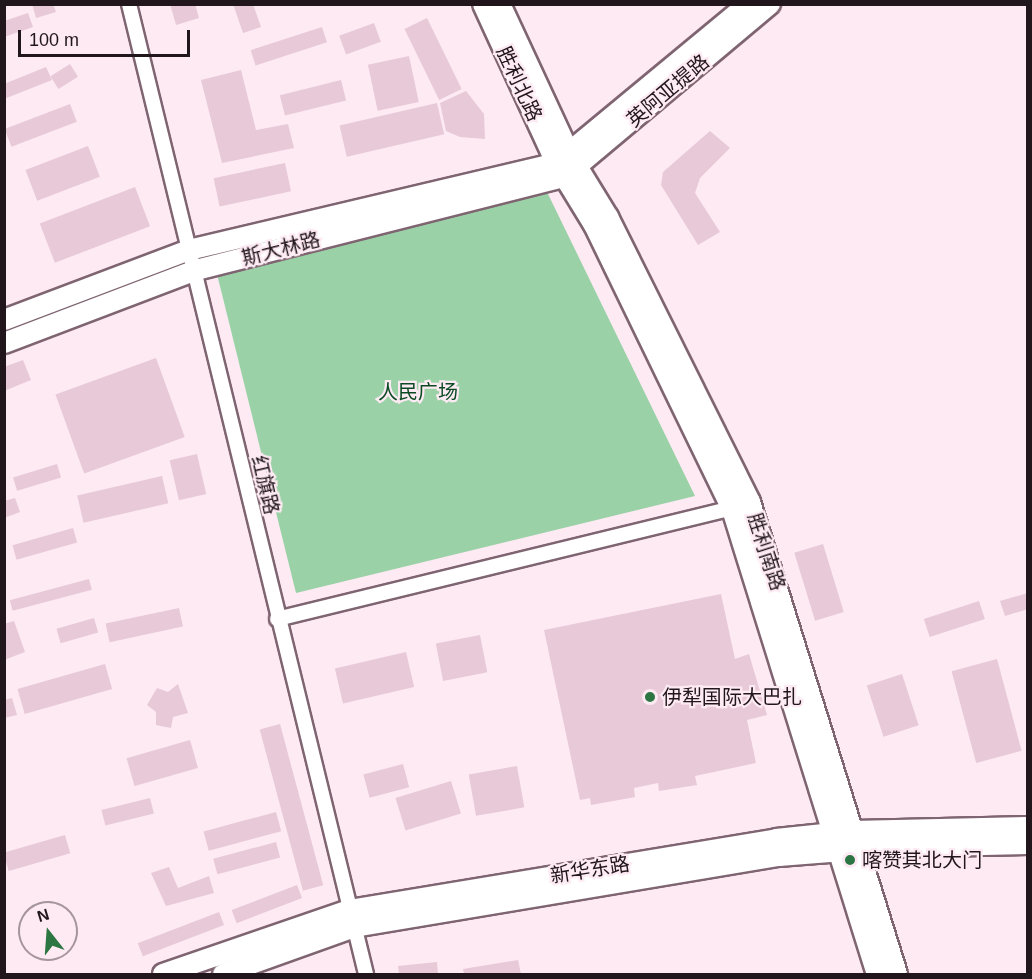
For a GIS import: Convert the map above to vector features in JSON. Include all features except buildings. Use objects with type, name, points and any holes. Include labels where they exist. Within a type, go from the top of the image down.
[{"type":"main road","name":"胜利北路","points":[[483,4],[567,166]]},
{"type":"main road","name":"胜利北路","points":[[500,4],[567,166]]},
{"type":"main road","name":"英阿亚提路","points":[[567,166],[748,4]]},
{"type":"main road","name":"英阿亚提路","points":[[567,166],[770,4]]},
{"type":"main road","name":"斯大林路","points":[[4,320],[189,250],[567,166]]},
{"type":"main road","name":"斯大林路","points":[[4,343],[194,271],[567,166]]},
{"type":"main road","name":"胜利南路","points":[[567,166],[594,225],[741,506],[834,765],[844,841],[877,975]]},
{"type":"main road","name":"新华东路","points":[[163,975],[351,918],[844,841],[1028,827]]},
{"type":"main road","name":"胜利南路","points":[[844,841],[897,975]]},
{"type":"main road","name":"新华东路","points":[[844,841],[1028,844]]},
{"type":"main road","name":"新华东路","points":[[222,975],[351,918]]},
{"type":"street","name":"红旗路","points":[[129,4],[277,619],[366,975]]},
{"type":"street","points":[[277,619],[741,506]]},
{"type":"green space","name":"人民广场","points":[[547,192],[695,496],[296,593],[215,266]]},
{"type":"place","name":"伊犁国际大巴扎","points":[[650,697]]},
{"type":"place","name":"喀赞其北大门","points":[[850,860]]}]
